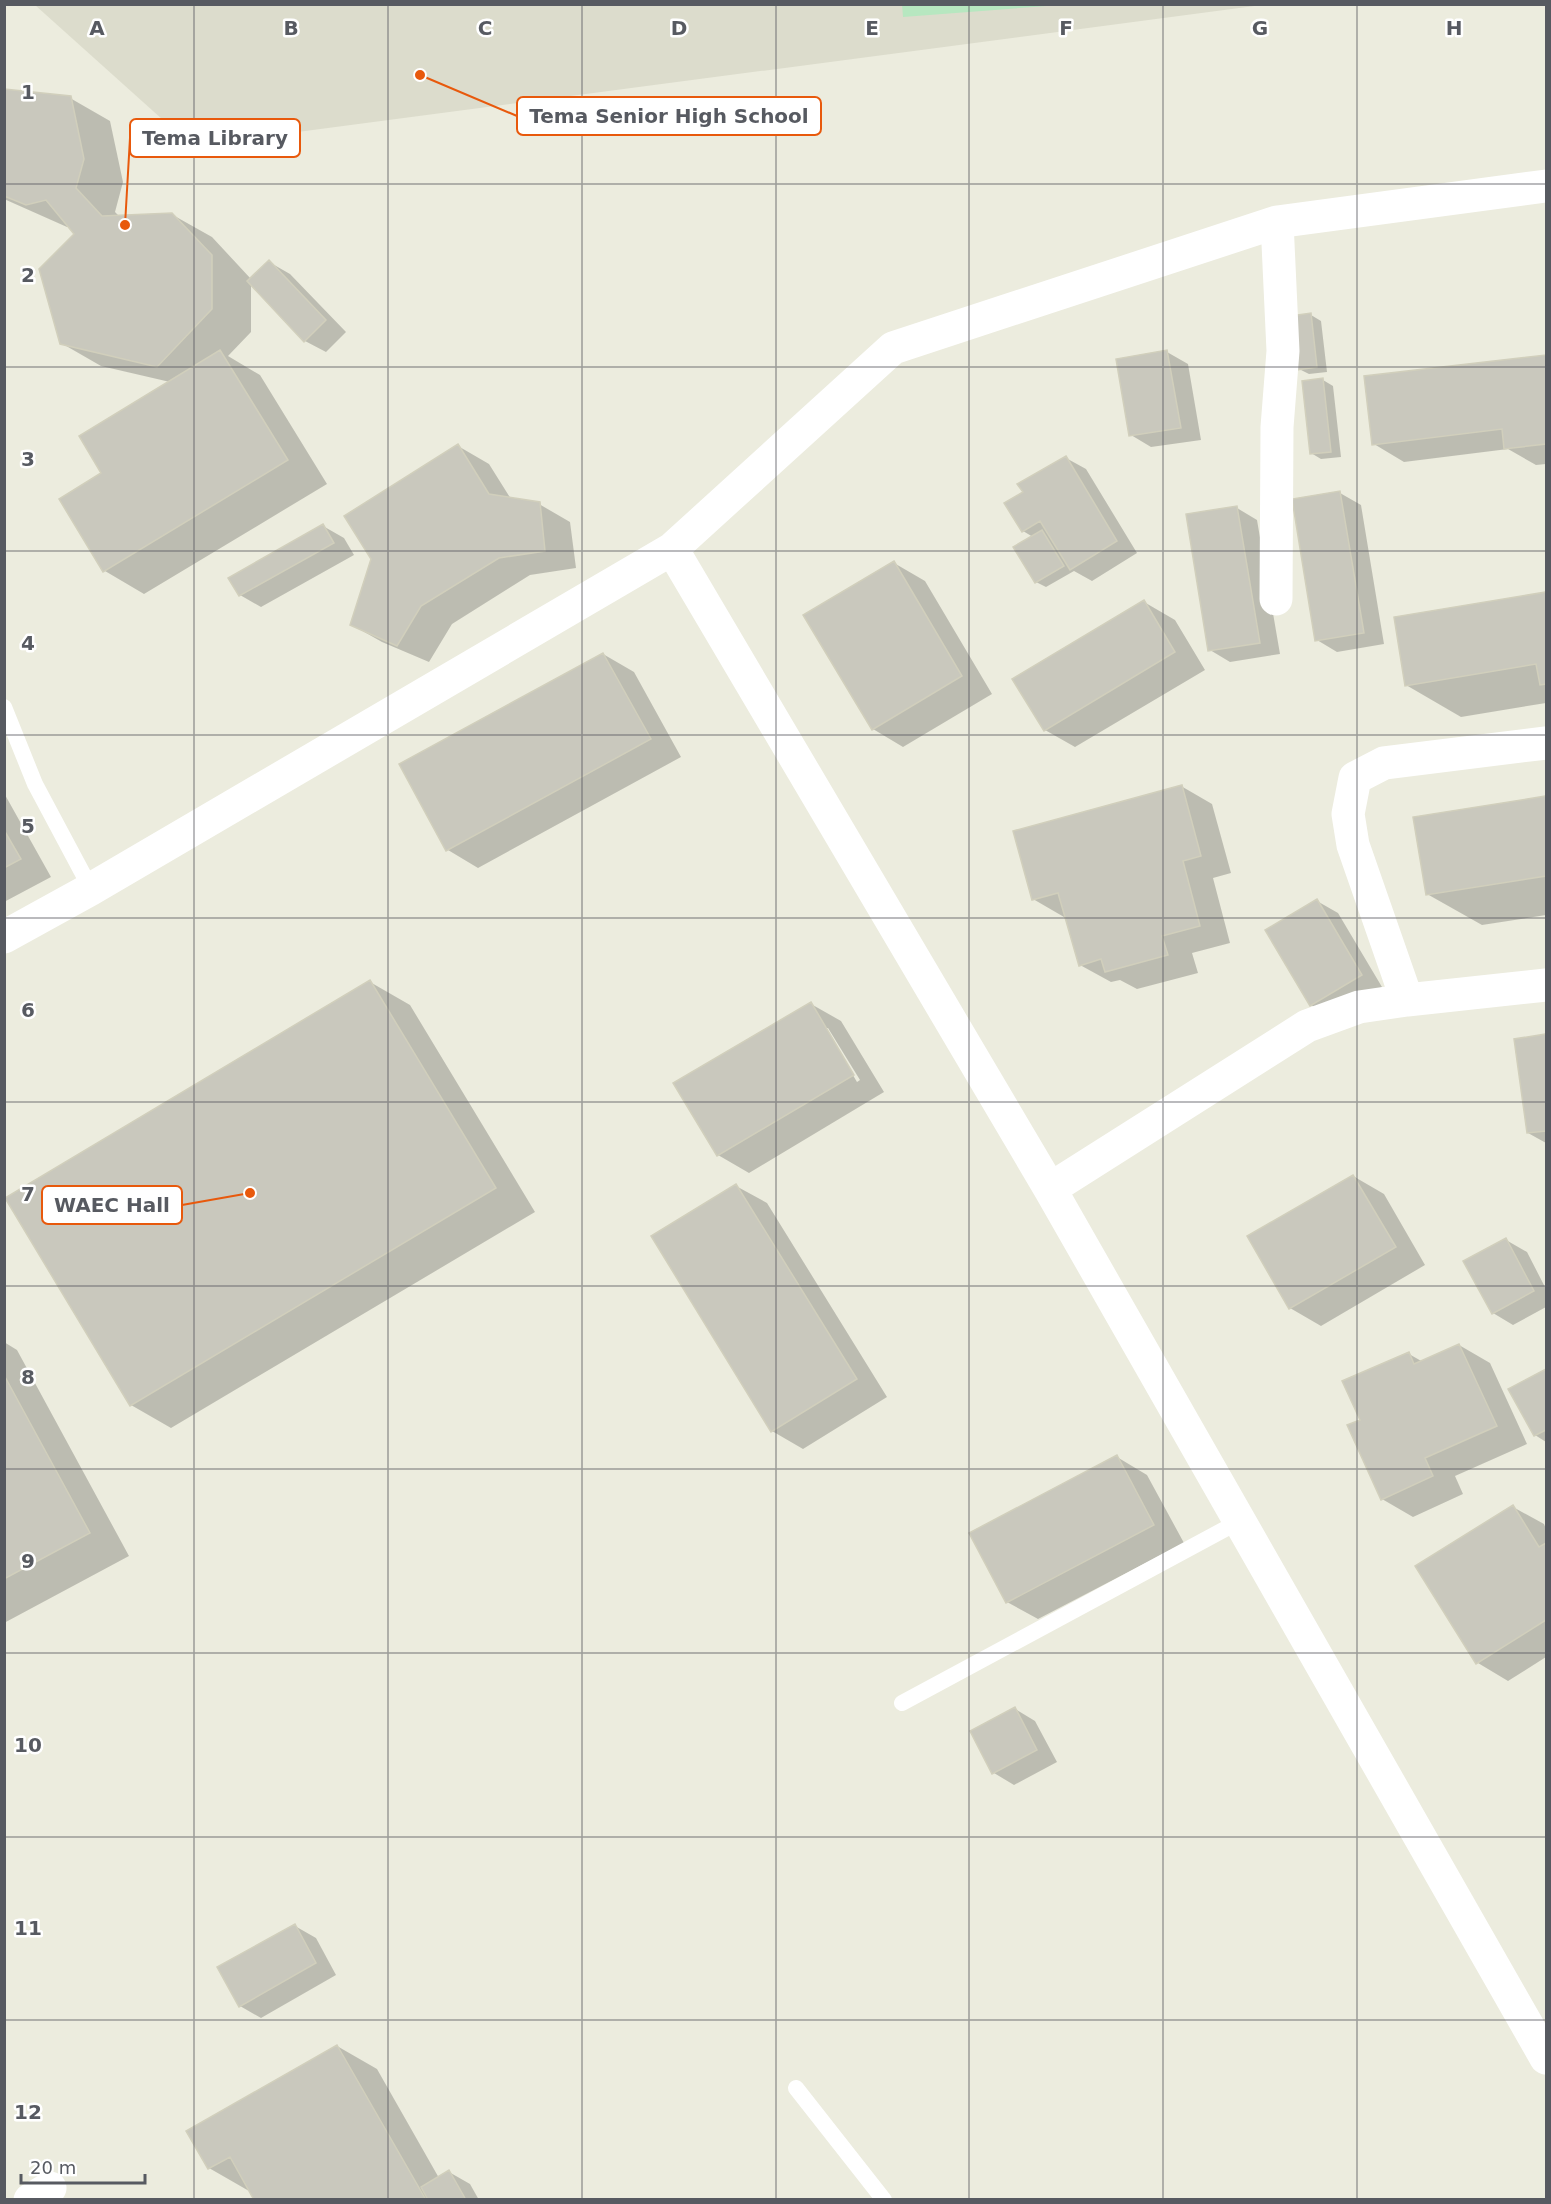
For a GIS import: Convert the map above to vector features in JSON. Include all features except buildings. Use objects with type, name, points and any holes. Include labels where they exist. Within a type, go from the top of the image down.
[{"type":"street","points":[[4,937],[91,889],[672,549],[893,348],[1277,222],[1546,186]]},
{"type":"street","points":[[1276,599],[1277,428],[1283,351],[1277,222]]},
{"type":"street","points":[[672,549],[1050,1189],[1546,2058]]},
{"type":"street","points":[[1407,1000],[1353,845],[1348,814],[1355,778],[1384,763],[1546,743]]},
{"type":"street","points":[[1050,1189],[1307,1026],[1359,1007],[1546,985]]},
{"type":"lane","points":[[4,706],[35,784],[91,889]]},
{"type":"lane","points":[[902,1703],[1240,1521]]},
{"type":"lane","points":[[796,2088],[884,2199]]},
{"type":"shaded area","points":[[35,5],[1262,5],[192,146]]},
{"type":"green space","points":[[902,4],[1060,4],[1060,5],[903,17]]},
{"type":"place","name":"Tema Senior High School","points":[[420,75]]},
{"type":"place","name":"Tema Library","points":[[125,225]]},
{"type":"place","name":"WAEC Hall","points":[[250,1193]]}]
